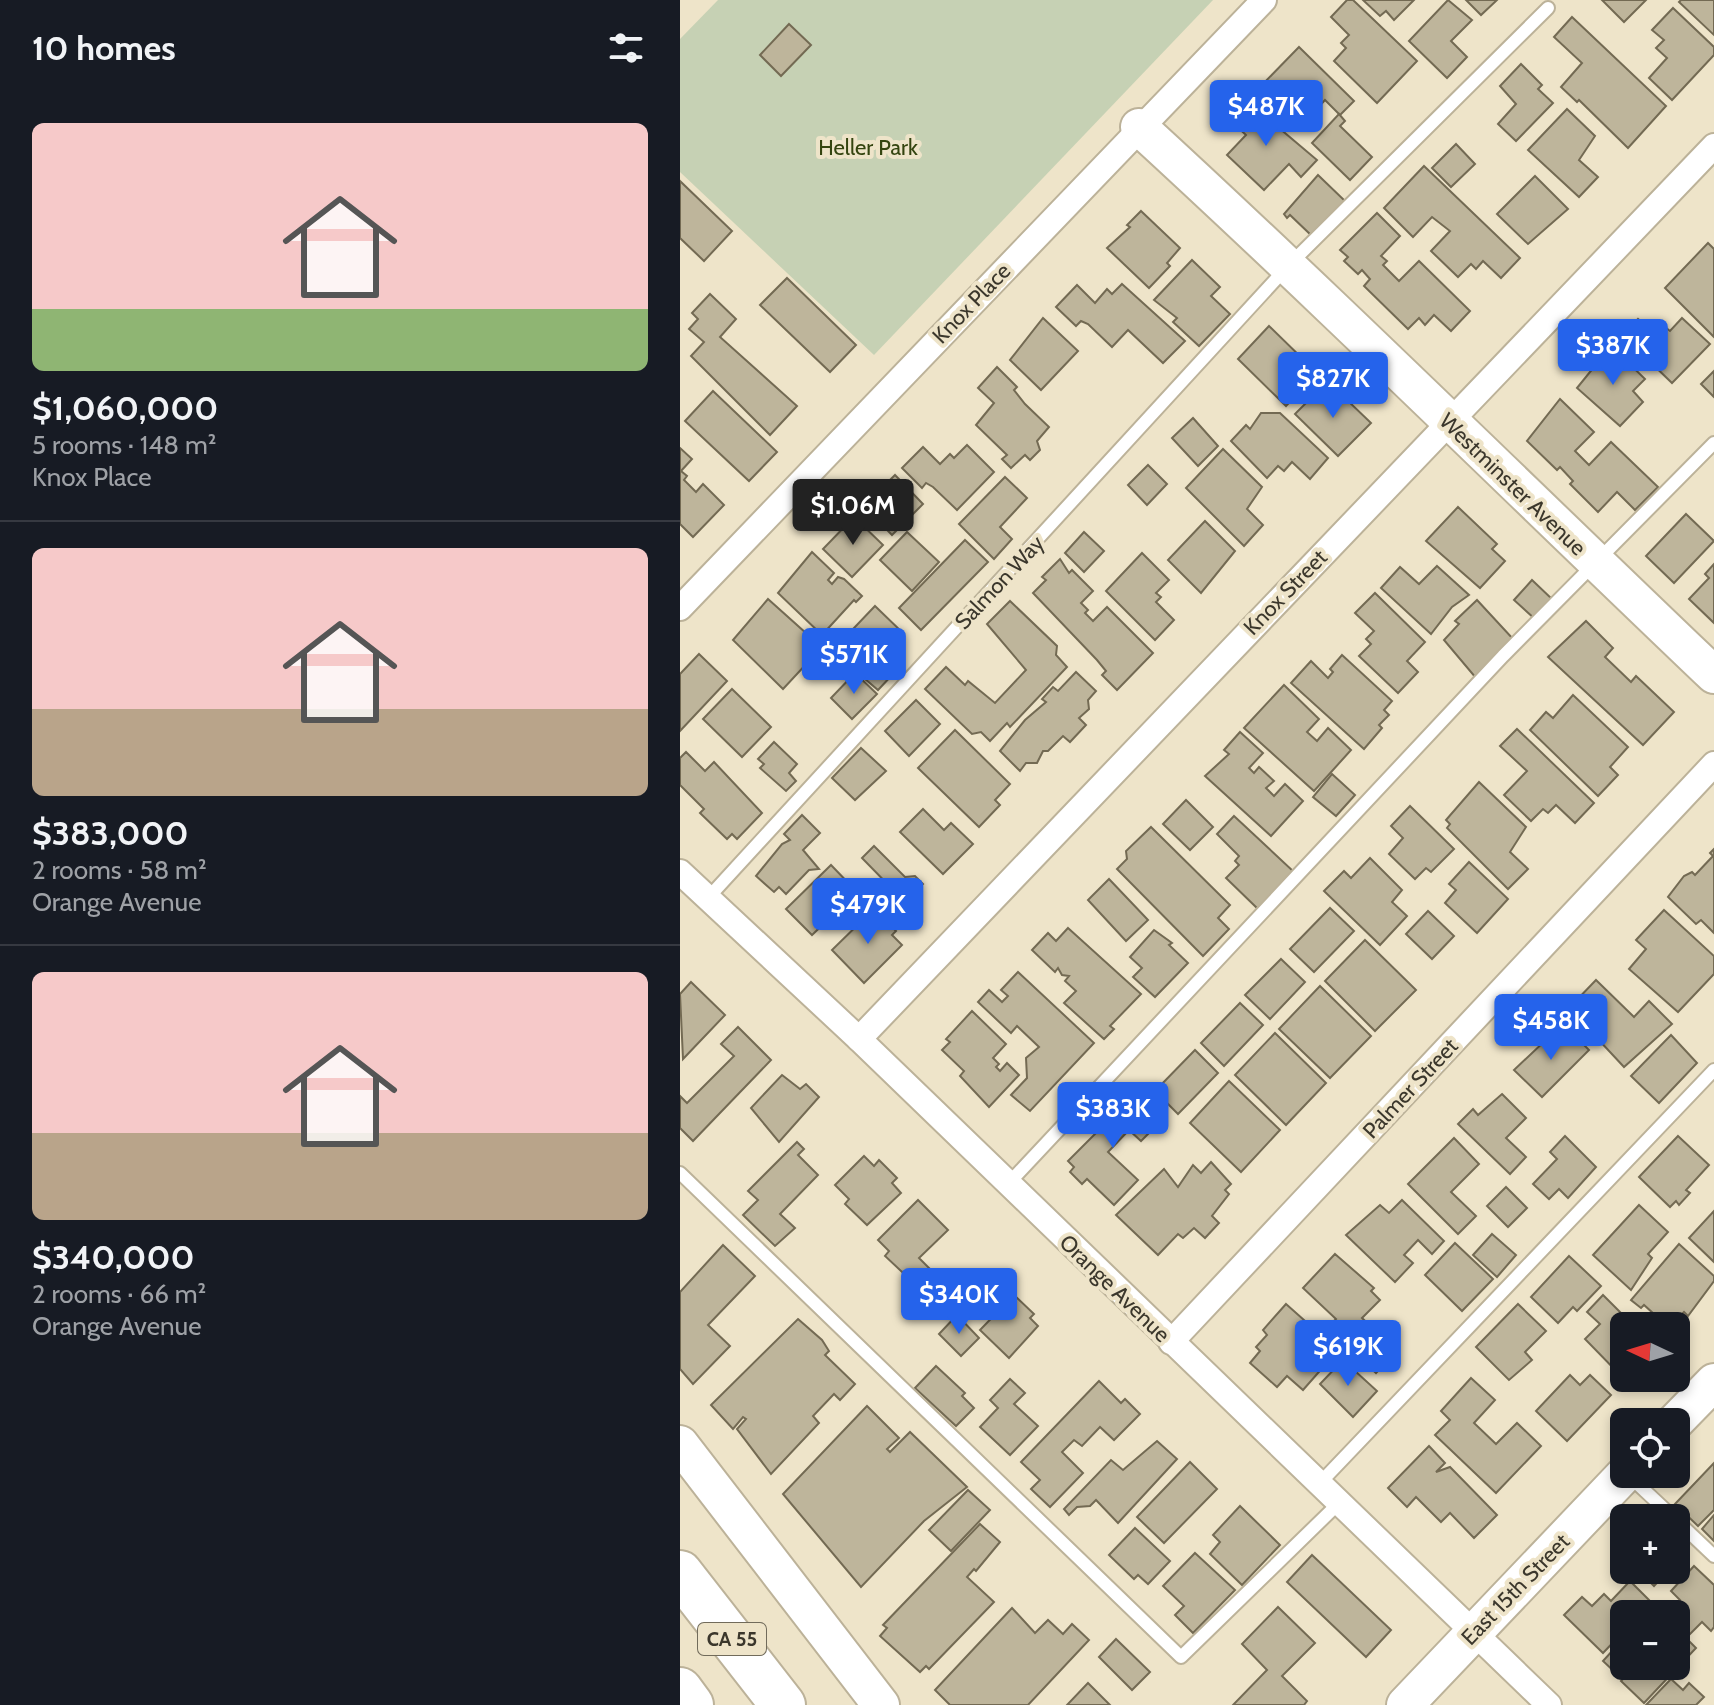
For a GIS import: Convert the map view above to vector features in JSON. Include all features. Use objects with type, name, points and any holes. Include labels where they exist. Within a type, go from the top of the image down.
[{"type":"highway","name":"CA 55","points":[[680,1573],[783,1705]]},
{"type":"highway","points":[[680,1690],[691,1705]]},
{"type":"street","name":"Knox Place","points":[[680,608],[1264,0]]},
{"type":"street","name":"Westminster Avenue","points":[[1139,127],[1289,265],[1447,422],[1714,675]]},
{"type":"street","name":"Knox Street","points":[[859,1039],[1714,146]]},
{"type":"street","name":"Palmer Street","points":[[1171,1342],[1714,764]]},
{"type":"street","name":"Orange Avenue","points":[[680,872],[859,1039],[1549,1705]]},
{"type":"street","points":[[1689,1408],[1714,1382]]},
{"type":"street","points":[[680,1444],[881,1705]]},
{"type":"street","name":"East 15th Street","points":[[1405,1705],[1613,1488]]},
{"type":"lane","name":"Salmon Way","points":[[708,898],[1289,265],[1548,8]]},
{"type":"lane","points":[[1008,1184],[1503,656],[1714,443]]},
{"type":"lane","points":[[1319,1484],[1714,1070]]},
{"type":"lane","points":[[680,1173],[1181,1657],[1339,1503]]},
{"type":"lane","points":[[1641,1488],[1659,1504]]},
{"type":"lane","points":[[1690,1533],[1714,1556]]},
{"type":"green space","name":"Heller Park","points":[[718,0],[1213,0],[874,355],[680,172],[680,39]]},
{"type":"building","points":[[1347,0],[1353,0],[1417,61],[1377,103],[1334,61],[1346,48],[1341,43],[1349,35],[1331,17]]},
{"type":"building","points":[[1363,0],[1414,0],[1394,20],[1386,11],[1380,16]]},
{"type":"building","points":[[1448,0],[1472,20],[1451,41],[1467,57],[1447,78],[1409,41]]},
{"type":"building","points":[[1466,0],[1497,0],[1481,15]]},
{"type":"building","points":[[1602,0],[1646,0],[1624,22]]},
{"type":"building","points":[[1714,0],[1714,35],[1679,2]]},
{"type":"building","points":[[1673,8],[1714,47],[1714,55],[1672,100],[1649,78],[1667,58],[1656,48],[1664,40],[1652,30]]},
{"type":"building","points":[[1572,17],[1666,106],[1628,148],[1579,100],[1577,102],[1561,87],[1582,63],[1554,37]]},
{"type":"building","points":[[789,24],[811,45],[781,76],[760,55]]},
{"type":"building","points":[[1299,47],[1354,101],[1340,115],[1325,100],[1299,128],[1258,89]]},
{"type":"building","points":[[1521,64],[1542,85],[1538,89],[1553,103],[1516,141],[1498,124],[1516,104],[1500,86]]},
{"type":"building","points":[[1247,101],[1317,160],[1301,177],[1289,164],[1264,190],[1227,155],[1246,135],[1232,122],[1237,118],[1233,115]]},
{"type":"building","points":[[1567,109],[1595,136],[1579,160],[1598,177],[1579,197],[1528,150]]},
{"type":"building","points":[[1339,114],[1345,121],[1340,126],[1372,157],[1350,180],[1312,143]]},
{"type":"building","points":[[1456,144],[1475,164],[1451,187],[1432,168]]},
{"type":"building","points":[[1424,166],[1520,258],[1501,278],[1483,261],[1476,269],[1471,264],[1458,277],[1431,251],[1450,231],[1432,217],[1413,237],[1384,208]]},
{"type":"building","points":[[1318,175],[1345,201],[1312,236],[1290,215],[1287,218],[1284,214]]},
{"type":"building","points":[[1535,176],[1568,209],[1528,244],[1497,214]]},
{"type":"building","points":[[680,181],[732,231],[704,261],[680,238]]},
{"type":"building","points":[[1141,211],[1180,248],[1167,263],[1170,266],[1149,288],[1107,248],[1130,227],[1127,225]]},
{"type":"building","points":[[1377,213],[1400,236],[1381,256],[1387,261],[1383,265],[1399,281],[1419,261],[1470,311],[1451,331],[1434,315],[1425,325],[1419,318],[1408,329],[1364,286],[1370,279],[1362,270],[1358,274],[1344,261],[1348,257],[1340,250]]},
{"type":"building","points":[[1708,243],[1714,249],[1714,337],[1665,288]]},
{"type":"building","points":[[1192,260],[1220,287],[1211,296],[1230,314],[1199,346],[1173,322],[1177,318],[1154,300]]},
{"type":"building","points":[[787,278],[856,345],[830,372],[760,305]]},
{"type":"building","points":[[1122,284],[1185,341],[1163,363],[1128,330],[1112,347],[1088,324],[1081,321],[1076,326],[1056,307],[1077,285],[1095,303],[1107,289],[1112,294]]},
{"type":"building","points":[[710,294],[736,319],[720,337],[797,406],[770,435],[691,356],[704,342],[689,329],[698,319],[692,313]]},
{"type":"building","points":[[1043,318],[1078,351],[1041,390],[1010,360]]},
{"type":"building","points":[[1682,318],[1710,344],[1672,383],[1642,354],[1638,358],[1619,339],[1638,319],[1657,336],[1665,327],[1670,331]]},
{"type":"building","points":[[1269,326],[1308,364],[1293,380],[1302,389],[1286,406],[1238,359]]},
{"type":"building","points":[[1611,346],[1645,379],[1633,391],[1643,402],[1620,426],[1577,388]]},
{"type":"building","points":[[997,367],[1017,387],[1014,390],[1025,404],[1049,427],[1037,441],[1040,450],[1030,460],[1025,455],[1011,468],[1002,459],[1007,455],[976,425],[994,403],[978,388]]},
{"type":"building","points":[[1714,371],[1714,397],[1701,384]]},
{"type":"building","points":[[1324,385],[1341,401],[1345,398],[1371,423],[1338,456],[1295,414]]},
{"type":"building","points":[[713,391],[777,452],[749,481],[685,421]]},
{"type":"building","points":[[1560,399],[1594,432],[1575,451],[1589,465],[1611,442],[1658,487],[1635,510],[1617,492],[1598,512],[1570,484],[1573,481],[1560,467],[1557,470],[1527,441]]},
{"type":"building","points":[[1261,413],[1280,413],[1328,458],[1310,479],[1292,462],[1284,471],[1278,466],[1267,478],[1231,441],[1246,425],[1250,429]]},
{"type":"building","points":[[1193,418],[1218,446],[1198,466],[1172,438]]},
{"type":"building","points":[[967,445],[994,472],[957,510],[933,487],[926,483],[922,488],[902,468],[923,447],[940,464],[950,454],[954,458]]},
{"type":"building","points":[[680,448],[692,459],[681,471],[687,476],[684,480],[696,492],[703,484],[724,505],[693,537],[680,524]]},
{"type":"building","points":[[1223,449],[1262,487],[1247,509],[1263,525],[1244,546],[1186,488]]},
{"type":"building","points":[[1148,465],[1167,484],[1147,505],[1128,485]]},
{"type":"building","points":[[895,475],[923,504],[892,535],[864,506]]},
{"type":"building","points":[[1005,477],[1027,498],[1000,527],[1012,539],[994,559],[959,524]]},
{"type":"building","points":[[1458,507],[1497,544],[1492,549],[1505,561],[1480,588],[1426,541]]},
{"type":"building","points":[[1686,514],[1714,541],[1674,583],[1646,556]]},
{"type":"building","points":[[854,517],[883,545],[852,577],[823,549]]},
{"type":"building","points":[[1205,521],[1235,551],[1201,593],[1168,560]]},
{"type":"building","points":[[907,532],[939,562],[912,591],[880,560]]},
{"type":"building","points":[[1084,532],[1104,551],[1084,572],[1065,553]]},
{"type":"building","points":[[965,540],[988,562],[921,630],[899,608]]},
{"type":"building","points":[[812,552],[834,573],[828,580],[832,584],[838,577],[844,579],[862,596],[856,602],[854,600],[822,635],[778,593]]},
{"type":"building","points":[[1142,553],[1169,580],[1156,593],[1161,597],[1156,602],[1174,620],[1155,640],[1106,591]]},
{"type":"building","points":[[1060,559],[1069,573],[1072,570],[1093,591],[1081,603],[1088,610],[1085,613],[1093,621],[1107,607],[1153,653],[1117,690],[1102,675],[1106,671],[1097,660],[1033,593],[1046,580],[1042,577]]},
{"type":"building","points":[[1714,564],[1714,623],[1689,599],[1709,578],[1705,574]]},
{"type":"building","points":[[1437,566],[1469,595],[1452,607],[1431,634],[1381,588],[1400,567],[1419,584]]},
{"type":"building","points":[[1532,580],[1553,600],[1535,619],[1514,600]]},
{"type":"building","points":[[1375,593],[1425,642],[1407,661],[1418,672],[1398,693],[1359,656],[1371,644],[1366,639],[1374,631],[1355,613]]},
{"type":"building","points":[[768,599],[817,643],[807,657],[810,660],[783,689],[733,640]]},
{"type":"building","points":[[1477,600],[1514,640],[1476,678],[1444,640],[1459,624],[1455,621]]},
{"type":"building","points":[[1010,601],[1057,646],[1056,655],[1067,667],[1010,727],[1007,723],[990,741],[981,732],[972,734],[925,689],[946,667],[965,685],[968,681],[995,703],[1026,670],[987,624]]},
{"type":"building","points":[[875,606],[904,634],[883,656],[854,628]]},
{"type":"building","points":[[1586,621],[1613,648],[1605,657],[1631,682],[1636,676],[1674,712],[1643,745],[1548,657]]},
{"type":"building","points":[[860,644],[893,674],[878,690],[844,661]]},
{"type":"building","points":[[699,654],[727,681],[680,731],[680,674]]},
{"type":"building","points":[[1342,655],[1392,701],[1384,710],[1389,715],[1379,725],[1382,728],[1364,749],[1291,683],[1311,661],[1328,678],[1333,672],[1330,669]]},
{"type":"building","points":[[1076,672],[1096,691],[1088,700],[1089,709],[1079,718],[1086,725],[1070,742],[1063,736],[1048,751],[1043,751],[1037,763],[1026,763],[1020,771],[1000,751],[1025,720],[1046,702],[1042,699],[1053,687],[1058,691]]},
{"type":"building","points":[[855,673],[877,694],[852,719],[831,698]]},
{"type":"building","points":[[1284,685],[1319,719],[1307,732],[1317,741],[1328,728],[1351,750],[1314,791],[1244,728]]},
{"type":"building","points":[[732,689],[771,727],[742,757],[703,719]]},
{"type":"building","points":[[1573,695],[1628,747],[1610,767],[1618,775],[1598,796],[1530,730],[1546,712],[1553,718]]},
{"type":"building","points":[[916,700],[940,724],[909,756],[885,731]]},
{"type":"building","points":[[1517,729],[1594,803],[1575,823],[1556,805],[1548,813],[1543,809],[1531,821],[1504,795],[1527,771],[1500,746]]},
{"type":"building","points":[[955,730],[1010,784],[995,800],[1000,805],[979,827],[918,768]]},
{"type":"building","points":[[1240,732],[1263,753],[1249,768],[1254,773],[1259,767],[1274,781],[1266,788],[1274,796],[1285,784],[1303,801],[1271,836],[1205,776],[1229,754],[1224,750]]},
{"type":"building","points":[[774,742],[797,764],[789,773],[796,781],[786,791],[760,768],[764,764],[758,759]]},
{"type":"building","points":[[861,748],[886,771],[855,800],[832,778]]},
{"type":"building","points":[[686,752],[705,771],[714,762],[762,813],[737,839],[732,834],[727,839],[700,813],[704,809],[680,785],[680,758]]},
{"type":"building","points":[[1332,774],[1355,795],[1336,816],[1313,797]]},
{"type":"building","points":[[1479,782],[1526,827],[1510,852],[1528,869],[1508,889],[1447,828],[1450,824],[1446,820]]},
{"type":"building","points":[[1186,800],[1213,827],[1190,850],[1163,824]]},
{"type":"building","points":[[1410,806],[1454,849],[1431,872],[1426,868],[1415,879],[1389,854],[1403,838],[1391,826]]},
{"type":"building","points":[[923,809],[944,830],[951,823],[973,844],[943,874],[900,832]]},
{"type":"building","points":[[802,815],[820,833],[803,850],[819,869],[809,870],[786,894],[779,887],[774,892],[756,876],[782,844],[790,840],[784,834]]},
{"type":"building","points":[[1234,816],[1294,872],[1258,909],[1226,878],[1239,865],[1235,861],[1239,856],[1217,834]]},
{"type":"building","points":[[1151,827],[1230,905],[1218,918],[1229,929],[1203,956],[1117,869],[1127,859],[1126,851]]},
{"type":"building","points":[[874,846],[905,877],[915,876],[923,884],[905,902],[862,858]]},
{"type":"building","points":[[1714,849],[1714,933],[1701,920],[1696,924],[1668,897],[1684,876],[1692,872],[1695,875],[1713,856],[1710,853]]},
{"type":"building","points":[[1370,858],[1402,890],[1392,902],[1407,916],[1380,945],[1324,891],[1344,871],[1351,878]]},
{"type":"building","points":[[1469,862],[1508,899],[1477,933],[1445,903],[1456,890],[1449,884]]},
{"type":"building","points":[[831,865],[857,892],[812,935],[786,909]]},
{"type":"building","points":[[1109,879],[1148,920],[1126,941],[1088,900]]},
{"type":"building","points":[[1330,908],[1354,931],[1314,972],[1290,949]]},
{"type":"building","points":[[874,909],[896,931],[892,935],[902,945],[864,983],[832,950]]},
{"type":"building","points":[[1664,910],[1714,956],[1714,974],[1678,1012],[1629,969],[1646,949],[1636,940]]},
{"type":"building","points":[[1428,911],[1454,936],[1432,959],[1406,934]]},
{"type":"building","points":[[1068,928],[1141,994],[1110,1026],[1114,1029],[1104,1039],[1064,1003],[1076,991],[1065,981],[1069,976],[1062,975],[1058,968],[1055,972],[1032,950],[1048,933],[1056,941]]},
{"type":"building","points":[[1154,930],[1172,943],[1169,945],[1188,963],[1155,997],[1133,977],[1142,968],[1130,957]]},
{"type":"building","points":[[1365,940],[1416,990],[1375,1031],[1325,981]]},
{"type":"building","points":[[1281,959],[1305,982],[1270,1019],[1245,995]]},
{"type":"building","points":[[1018,972],[1094,1043],[1030,1111],[1011,1095],[1027,1078],[1026,1058],[1039,1047],[1017,1026],[1011,1033],[978,1002],[989,990],[1002,1002],[1008,996],[1001,990]]},
{"type":"building","points":[[1596,980],[1634,1017],[1649,1001],[1672,1024],[1624,1067],[1569,1008]]},
{"type":"building","points":[[691,982],[725,1015],[683,1059],[680,994]]},
{"type":"building","points":[[1320,986],[1371,1036],[1330,1078],[1279,1029]]},
{"type":"building","points":[[1240,1003],[1263,1025],[1224,1066],[1201,1043]]},
{"type":"building","points":[[972,1011],[1006,1044],[993,1058],[999,1064],[996,1067],[1000,1071],[1007,1063],[1019,1075],[989,1107],[960,1076],[964,1071],[942,1050],[950,1042],[946,1039]]},
{"type":"building","points":[[738,1027],[771,1060],[693,1141],[680,1128],[680,1096],[687,1103],[734,1056],[721,1044]]},
{"type":"building","points":[[1568,1029],[1589,1050],[1542,1097],[1514,1070],[1549,1037],[1555,1042]]},
{"type":"building","points":[[1275,1033],[1326,1083],[1286,1125],[1235,1075]]},
{"type":"building","points":[[1671,1035],[1697,1063],[1659,1103],[1631,1076]]},
{"type":"building","points":[[1195,1050],[1218,1073],[1178,1114],[1155,1091]]},
{"type":"building","points":[[782,1075],[800,1089],[806,1084],[819,1097],[779,1142],[751,1108]]},
{"type":"building","points":[[1229,1081],[1280,1130],[1241,1172],[1190,1123]]},
{"type":"building","points":[[1135,1094],[1162,1120],[1141,1141],[1129,1130],[1108,1152],[1138,1180],[1114,1205],[1087,1179],[1082,1184],[1070,1172],[1074,1167],[1068,1161]]},
{"type":"building","points":[[1502,1094],[1526,1118],[1506,1138],[1526,1157],[1510,1174],[1458,1124],[1473,1109],[1478,1115]]},
{"type":"building","points":[[1565,1136],[1596,1167],[1568,1198],[1559,1189],[1549,1199],[1533,1184],[1557,1159],[1550,1152]]},
{"type":"building","points":[[1678,1136],[1709,1165],[1686,1190],[1690,1193],[1679,1205],[1676,1201],[1670,1207],[1639,1177]]},
{"type":"building","points":[[1454,1138],[1479,1164],[1451,1192],[1476,1216],[1458,1234],[1408,1184]]},
{"type":"building","points":[[797,1142],[804,1149],[798,1155],[818,1175],[780,1214],[795,1228],[775,1246],[743,1215],[758,1200],[748,1191]]},
{"type":"building","points":[[864,1156],[874,1166],[879,1160],[897,1178],[892,1183],[901,1193],[867,1225],[845,1204],[849,1199],[835,1185]]},
{"type":"building","points":[[1211,1162],[1231,1184],[1225,1190],[1229,1194],[1212,1216],[1219,1223],[1205,1238],[1194,1228],[1183,1238],[1178,1234],[1158,1255],[1116,1215],[1164,1169],[1178,1187],[1193,1165],[1201,1173]]},
{"type":"building","points":[[1506,1187],[1527,1208],[1508,1227],[1487,1206]]},
{"type":"building","points":[[918,1200],[948,1230],[919,1258],[931,1270],[916,1285],[885,1256],[889,1251],[878,1240]]},
{"type":"building","points":[[1402,1200],[1444,1241],[1432,1254],[1418,1240],[1404,1255],[1413,1263],[1395,1282],[1346,1235],[1380,1205],[1389,1213]]},
{"type":"building","points":[[1639,1205],[1668,1232],[1648,1254],[1652,1258],[1631,1290],[1593,1255]]},
{"type":"building","points":[[1714,1211],[1714,1262],[1689,1238]]},
{"type":"building","points":[[1492,1234],[1516,1255],[1497,1277],[1473,1255]]},
{"type":"building","points":[[1455,1243],[1493,1279],[1462,1311],[1425,1275]]},
{"type":"building","points":[[1679,1244],[1714,1276],[1714,1281],[1690,1313],[1652,1312],[1631,1300]]},
{"type":"building","points":[[723,1245],[755,1276],[708,1325],[730,1346],[693,1384],[680,1369],[680,1292]]},
{"type":"building","points":[[1335,1254],[1374,1288],[1371,1291],[1380,1300],[1362,1318],[1397,1351],[1376,1373],[1328,1327],[1336,1319],[1303,1288]]},
{"type":"building","points":[[1569,1256],[1601,1286],[1577,1311],[1573,1307],[1558,1323],[1531,1297]]},
{"type":"building","points":[[1014,1295],[1034,1314],[1030,1318],[1038,1326],[1009,1358],[980,1330]]},
{"type":"building","points":[[1603,1295],[1620,1312],[1610,1312],[1610,1365],[1585,1339],[1600,1324],[1587,1312]]},
{"type":"building","points":[[1286,1304],[1322,1336],[1309,1350],[1325,1365],[1303,1390],[1287,1376],[1277,1387],[1250,1363],[1260,1351],[1256,1347],[1267,1335],[1263,1330]]},
{"type":"building","points":[[1518,1304],[1546,1331],[1525,1352],[1532,1360],[1509,1380],[1476,1347]]},
{"type":"building","points":[[957,1315],[979,1338],[961,1356],[939,1334]]},
{"type":"building","points":[[798,1319],[822,1340],[829,1351],[825,1355],[855,1384],[840,1400],[834,1394],[813,1416],[819,1423],[771,1474],[737,1429],[746,1419],[743,1417],[733,1429],[711,1405]]},
{"type":"building","points":[[1343,1360],[1377,1391],[1353,1417],[1320,1384]]},
{"type":"building","points":[[936,1366],[965,1393],[962,1396],[974,1408],[956,1426],[915,1388]]},
{"type":"building","points":[[1570,1375],[1580,1385],[1590,1375],[1611,1395],[1567,1441],[1536,1411]]},
{"type":"building","points":[[1471,1378],[1495,1400],[1474,1423],[1496,1444],[1517,1423],[1541,1446],[1496,1493],[1435,1435],[1450,1420],[1441,1411]]},
{"type":"building","points":[[1010,1379],[1025,1393],[1014,1404],[1038,1426],[1010,1455],[980,1427],[998,1408],[990,1400]]},
{"type":"building","points":[[1099,1381],[1121,1403],[1125,1399],[1140,1414],[1114,1440],[1100,1427],[1082,1446],[1074,1440],[1062,1452],[1083,1473],[1050,1507],[1031,1489],[1040,1480],[1021,1462]]},
{"type":"building","points":[[867,1406],[899,1438],[887,1449],[890,1452],[910,1432],[967,1487],[924,1521],[861,1587],[783,1494]]},
{"type":"building","points":[[1157,1441],[1177,1459],[1118,1523],[1096,1500],[1090,1506],[1077,1507],[1069,1515],[1064,1509],[1111,1460],[1123,1470]]},
{"type":"building","points":[[1429,1446],[1445,1463],[1436,1472],[1450,1467],[1497,1515],[1474,1538],[1450,1513],[1441,1522],[1416,1497],[1407,1507],[1388,1488]]},
{"type":"building","points":[[1190,1462],[1217,1489],[1164,1543],[1137,1517]]},
{"type":"building","points":[[1714,1463],[1714,1510],[1698,1526],[1690,1518],[1690,1504],[1675,1504]]},
{"type":"building","points":[[968,1490],[990,1510],[951,1551],[929,1530]]},
{"type":"building","points":[[1240,1506],[1280,1545],[1242,1585],[1210,1554],[1220,1542],[1213,1535]]},
{"type":"building","points":[[1714,1515],[1714,1541],[1702,1529]]},
{"type":"building","points":[[980,1524],[1000,1542],[976,1571],[974,1569],[967,1577],[994,1602],[929,1669],[926,1666],[920,1672],[880,1636],[887,1628],[883,1625]]},
{"type":"building","points":[[1135,1528],[1170,1561],[1148,1584],[1138,1575],[1134,1579],[1109,1555]]},
{"type":"building","points":[[1195,1553],[1235,1590],[1193,1633],[1175,1615],[1184,1606],[1163,1586]]},
{"type":"building","points":[[1312,1555],[1391,1630],[1366,1657],[1287,1582]]},
{"type":"building","points":[[1694,1566],[1714,1585],[1714,1627],[1711,1631],[1702,1622],[1690,1634],[1690,1600],[1680,1600],[1671,1591],[1677,1584],[1690,1584],[1690,1570]]},
{"type":"building","points":[[1627,1584],[1633,1584],[1649,1600],[1612,1600]]},
{"type":"building","points":[[1604,1594],[1610,1600],[1610,1646],[1603,1653],[1564,1615],[1582,1597],[1592,1606]]},
{"type":"building","points":[[1278,1607],[1315,1643],[1282,1676],[1307,1701],[1304,1705],[1233,1705],[1267,1670],[1242,1644]]},
{"type":"building","points":[[1012,1608],[1035,1633],[1048,1620],[1063,1634],[1072,1624],[1089,1640],[1028,1705],[950,1705],[935,1690]]},
{"type":"building","points":[[1116,1639],[1150,1672],[1132,1690],[1099,1657]]},
{"type":"building","points":[[1610,1653],[1610,1668],[1603,1661]]},
{"type":"building","points":[[1622,1680],[1666,1680],[1644,1703]]},
{"type":"building","points":[[1670,1680],[1683,1690],[1689,1683],[1704,1697],[1696,1705],[1646,1705]]},
{"type":"building","points":[[1088,1683],[1110,1705],[1067,1705]]}]
